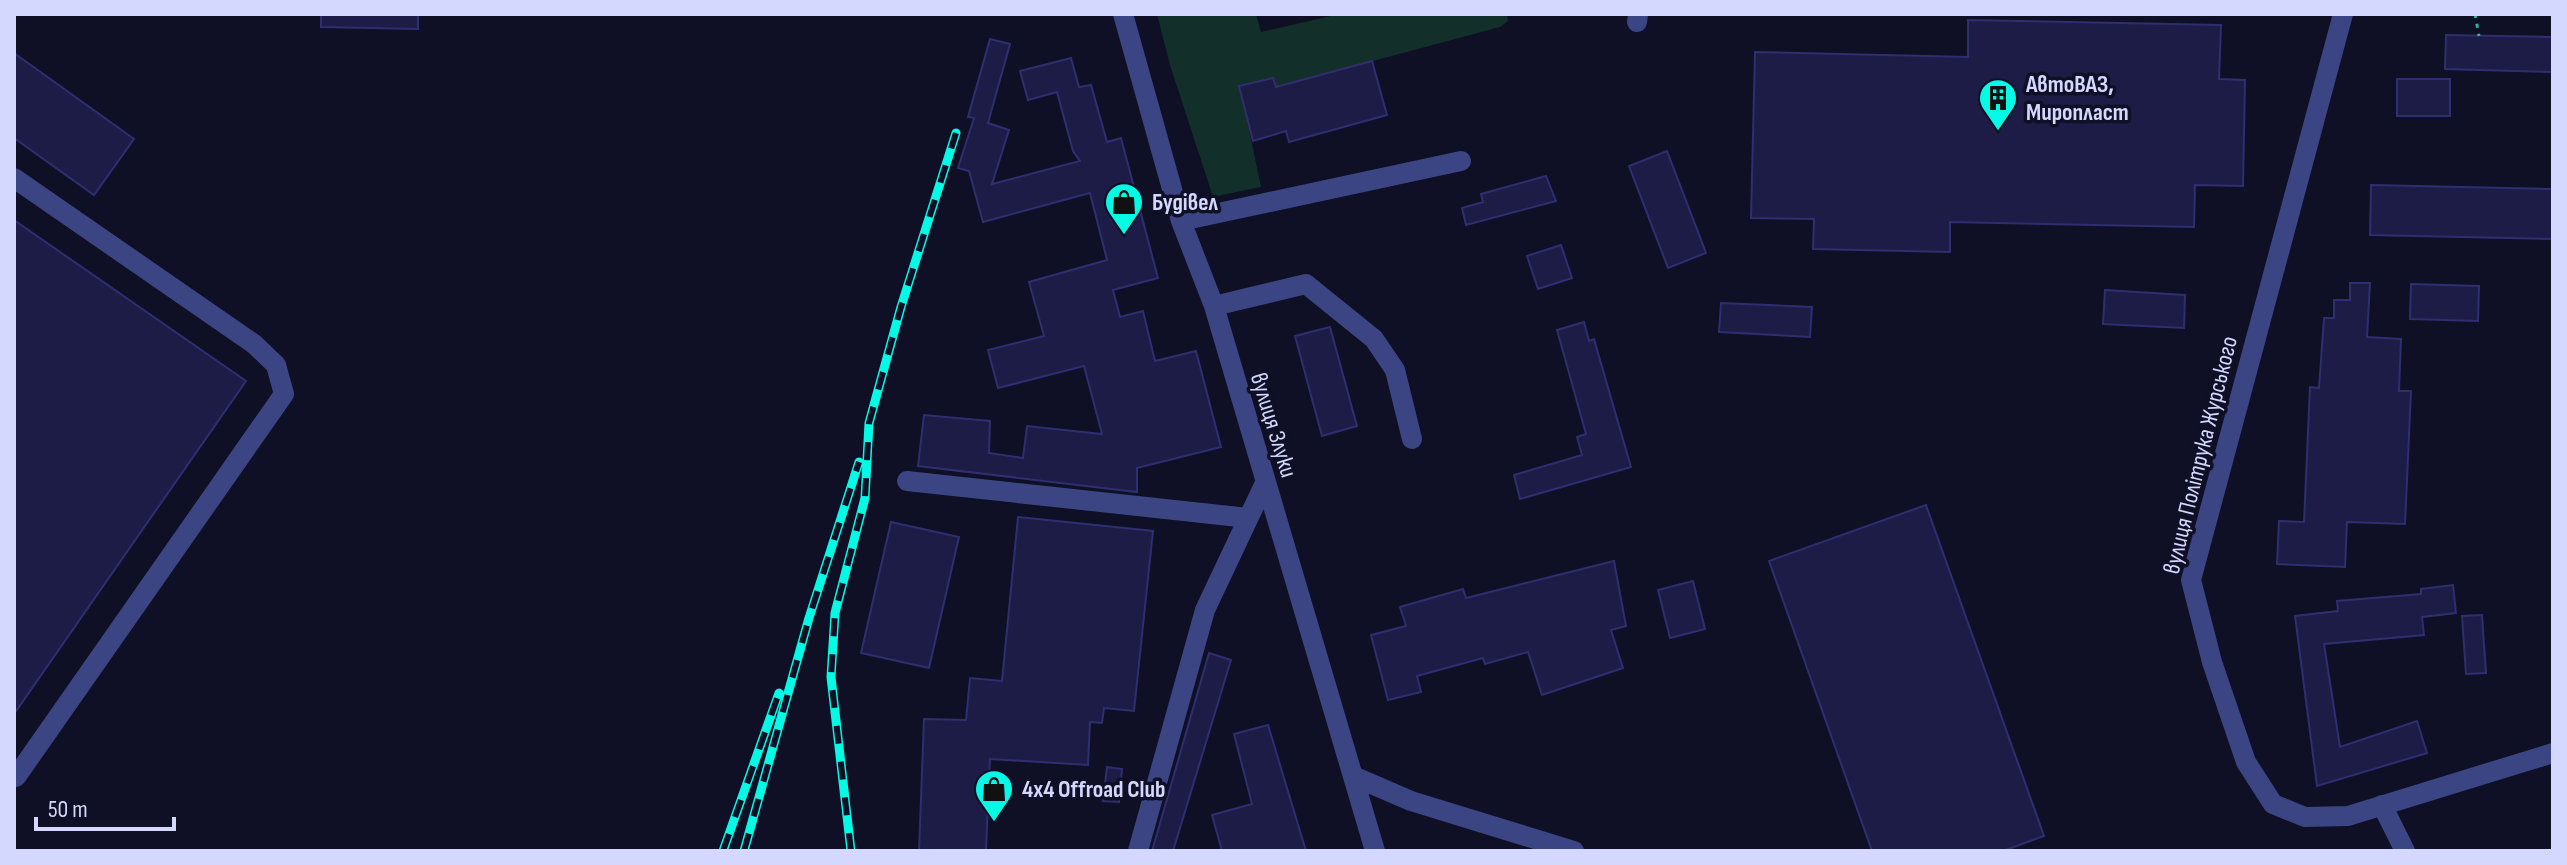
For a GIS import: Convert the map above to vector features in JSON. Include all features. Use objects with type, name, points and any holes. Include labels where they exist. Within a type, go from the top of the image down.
[{"type":"street","name":"вулиця Злуки","points":[[1123,14],[1181,221],[1214,306],[1375,851]]},
{"type":"street","name":"вулиця Політрука Журського","points":[[2343,14],[2191,580],[2212,662],[2246,762],[2273,804],[2305,817],[2348,816],[2553,753]]},
{"type":"street","points":[[1181,221],[1461,161]]},
{"type":"street","points":[[14,178],[254,344],[276,365],[284,394],[16,777]]},
{"type":"street","points":[[1214,306],[1306,284],[1374,339],[1395,370],[1412,439]]},
{"type":"street","points":[[907,481],[1248,518]]},
{"type":"street","points":[[1138,851],[1205,610],[1265,483]]},
{"type":"street","points":[[1353,776],[1411,801],[1574,851]]},
{"type":"street","points":[[2382,805],[2405,851]]},
{"type":"path","points":[[2475,14],[2479,36]]},
{"type":"green space","points":[[1157,14],[1256,14],[1261,32],[1339,14],[1507,14],[1508,21],[1500,27],[1276,87],[1273,78],[1240,86],[1261,187],[1213,197],[1170,65]]},
{"type":"building","points":[[321,14],[418,14],[418,29],[321,27]]},
{"type":"building","name":"АвтоВАЗ, Миропласт","points":[[1968,20],[2221,25],[2219,79],[2245,80],[2243,186],[2195,185],[2194,227],[1950,222],[1950,252],[1813,249],[1814,219],[1751,218],[1755,52],[1968,57]]},
{"type":"building","points":[[2446,35],[2553,37],[2553,72],[2445,69]]},
{"type":"building","points":[[990,39],[1010,44],[988,123],[1009,130],[992,184],[1080,161],[1073,151],[1057,92],[1028,100],[1020,71],[1071,58],[1079,87],[1091,85],[1107,142],[1121,138],[1158,278],[1113,290],[1120,317],[1143,311],[1155,361],[1196,351],[1221,447],[1137,468],[1137,492],[918,466],[924,415],[990,421],[989,453],[1023,458],[1027,426],[1102,434],[1084,366],[998,388],[988,350],[1044,336],[1029,282],[1107,260],[1090,193],[983,222],[969,171],[958,168],[974,118],[968,117]]},
{"type":"building","points":[[14,53],[134,139],[94,195],[14,138]]},
{"type":"building","points":[[1372,61],[1387,115],[1289,142],[1286,131],[1253,141],[1239,86],[1273,78],[1276,87]]},
{"type":"building","points":[[2397,79],[2450,79],[2450,116],[2397,116]]},
{"type":"building","points":[[1667,151],[1706,253],[1668,268],[1629,166]]},
{"type":"building","points":[[1546,176],[1556,201],[1466,225],[1462,208],[1483,202],[1481,194]]},
{"type":"building","points":[[2371,185],[2553,189],[2553,239],[2370,235]]},
{"type":"building","points":[[14,220],[246,381],[14,714]]},
{"type":"building","points":[[1561,245],[1572,278],[1538,289],[1527,256]]},
{"type":"building","points":[[2350,283],[2370,283],[2367,337],[2401,339],[2399,391],[2411,391],[2405,524],[2347,522],[2345,567],[2277,564],[2279,521],[2304,522],[2310,387],[2319,388],[2324,318],[2334,318],[2334,300],[2350,300]]},
{"type":"building","points":[[2411,284],[2479,286],[2478,321],[2410,319]]},
{"type":"building","points":[[2105,290],[2185,295],[2184,328],[2103,324]]},
{"type":"building","points":[[1721,303],[1812,307],[1810,337],[1719,332]]},
{"type":"building","points":[[1584,322],[1589,341],[1594,339],[1631,467],[1520,499],[1514,475],[1582,455],[1577,437],[1586,434],[1557,330]]},
{"type":"building","points":[[1330,327],[1357,426],[1322,436],[1295,336]]},
{"type":"building","points":[[1926,505],[2044,836],[2003,851],[1872,851],[1769,561]]},
{"type":"building","points":[[1018,517],[1153,531],[1134,711],[1104,708],[1102,723],[1090,722],[1088,765],[990,759],[986,851],[919,851],[924,719],[966,720],[970,678],[1002,681]]},
{"type":"building","points":[[891,522],[959,537],[929,668],[861,653]]},
{"type":"building","points":[[1614,561],[1626,626],[1611,630],[1623,668],[1542,695],[1528,652],[1485,664],[1483,658],[1417,676],[1421,692],[1388,700],[1371,635],[1406,626],[1400,607],[1463,589],[1466,598]]},
{"type":"building","points":[[1693,581],[1705,629],[1670,638],[1658,590]]},
{"type":"building","points":[[2453,585],[2456,613],[2422,617],[2424,635],[2324,644],[2340,747],[2417,721],[2427,753],[2317,786],[2295,616],[2338,611],[2337,601],[2421,594],[2421,589]]},
{"type":"building","points":[[2482,615],[2486,673],[2466,674],[2462,616]]},
{"type":"building","points":[[1209,653],[1231,660],[1173,851],[1152,851]]},
{"type":"building","points":[[1268,725],[1306,851],[1222,851],[1212,815],[1252,804],[1234,734]]},
{"type":"building","points":[[1107,767],[1122,769],[1119,802],[1103,801]]},
{"type":"railway","points":[[851,851],[831,677],[835,613],[865,498],[869,423],[901,307],[956,133]]},
{"type":"railway","points":[[744,851],[809,618],[859,462]]},
{"type":"railway","points":[[723,851],[779,693]]},
{"type":"place","name":"АвтоВАЗ, Миропласт","points":[[1998,132]]},
{"type":"place","name":"Будівел","points":[[1124,236]]},
{"type":"place","name":"4x4 Offroad Club","points":[[994,823]]}]
